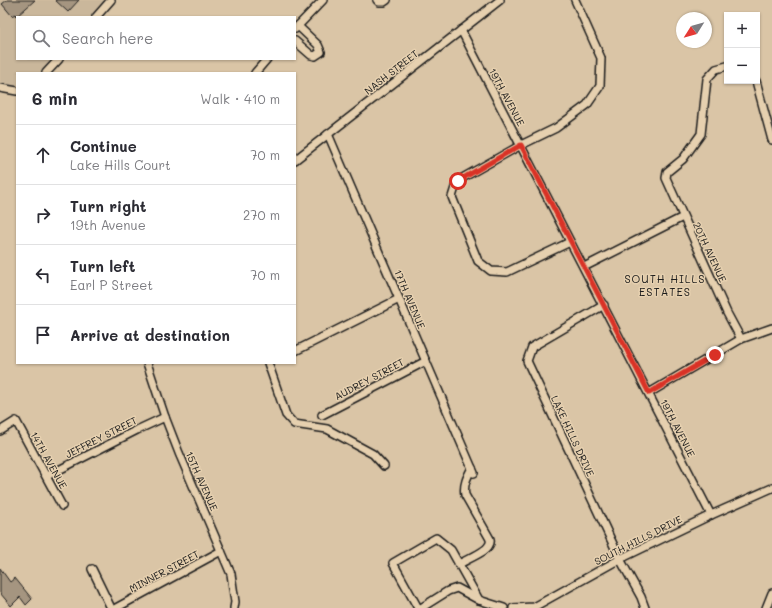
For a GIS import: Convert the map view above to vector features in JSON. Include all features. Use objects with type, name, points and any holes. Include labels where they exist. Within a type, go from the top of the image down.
[{"type":"street","points":[[97,16],[111,0]]},
{"type":"street","points":[[296,42],[310,55],[315,56],[321,52],[318,45],[297,28],[323,0]]},
{"type":"street","points":[[377,0],[379,2],[384,2],[387,0]]},
{"type":"street","name":"NASH STREET","points":[[296,159],[500,0]]},
{"type":"street","points":[[570,242],[507,272],[492,271],[478,261],[452,197],[458,181],[521,145],[556,128],[587,105],[600,86],[601,58],[575,0]]},
{"type":"street","name":"19TH AVENUE","points":[[461,30],[711,515]]},
{"type":"street","points":[[47,72],[58,60]]},
{"type":"street","points":[[256,72],[266,60]]},
{"type":"street","name":"20TH AVENUE","points":[[724,67],[716,69],[707,79],[701,134],[683,159],[667,172],[666,178],[727,313],[741,340]]},
{"type":"street","points":[[757,84],[772,140]]},
{"type":"street","points":[[0,88],[16,91]]},
{"type":"street","name":"17TH AVENUE","points":[[328,134],[473,471],[466,481],[464,491],[490,539],[490,543],[484,550],[459,564]]},
{"type":"street","points":[[584,267],[683,217]]},
{"type":"street","points":[[296,351],[399,299]]},
{"type":"street","name":"LAKE HILLS DRIVE","points":[[604,305],[532,347],[527,361],[620,559],[641,597],[645,608]]},
{"type":"street","points":[[649,393],[741,340],[772,328]]},
{"type":"street","name":"AUDREY STREET","points":[[322,415],[426,361]]},
{"type":"street","name":"15TH AVENUE","points":[[147,364],[179,453],[231,574],[235,602],[234,608]]},
{"type":"street","points":[[269,364],[286,415],[294,424],[328,429],[373,454],[384,466]]},
{"type":"street","name":"JEFFREY STREET","points":[[47,476],[165,417]]},
{"type":"street","name":"14TH AVENUE","points":[[0,431],[16,421],[62,506]]},
{"type":"street","name":"SOUTH HILLS DRIVE","points":[[513,608],[534,607],[620,559],[711,515],[772,488]]},
{"type":"street","points":[[418,608],[393,563],[436,538],[451,550],[479,600]]},
{"type":"street","name":"MINNER STREET","points":[[116,608],[221,551]]},
{"type":"street","points":[[92,569],[111,608]]},
{"type":"street","points":[[421,608],[448,591],[457,588],[479,600],[504,608]]},
{"type":"street","points":[[766,608],[772,593]]},
{"type":"shaded area","points":[[0,0],[111,0],[97,16],[16,16],[16,60],[58,60],[47,72],[16,72],[16,91],[0,88]]},
{"type":"building","points":[[7,0],[35,0],[17,16],[15,14],[12,16],[2,4]]},
{"type":"building","points":[[55,0],[79,0],[68,12]]},
{"type":"building","points":[[0,568],[10,582],[15,578],[32,599],[26,605],[20,597],[11,606],[0,593]]},
{"type":"district","name":"SOUTH HILLS ESTATES","points":[[665,285]]},
{"type":"route","points":[[458,181],[521,145],[649,393],[715,355]]}]
